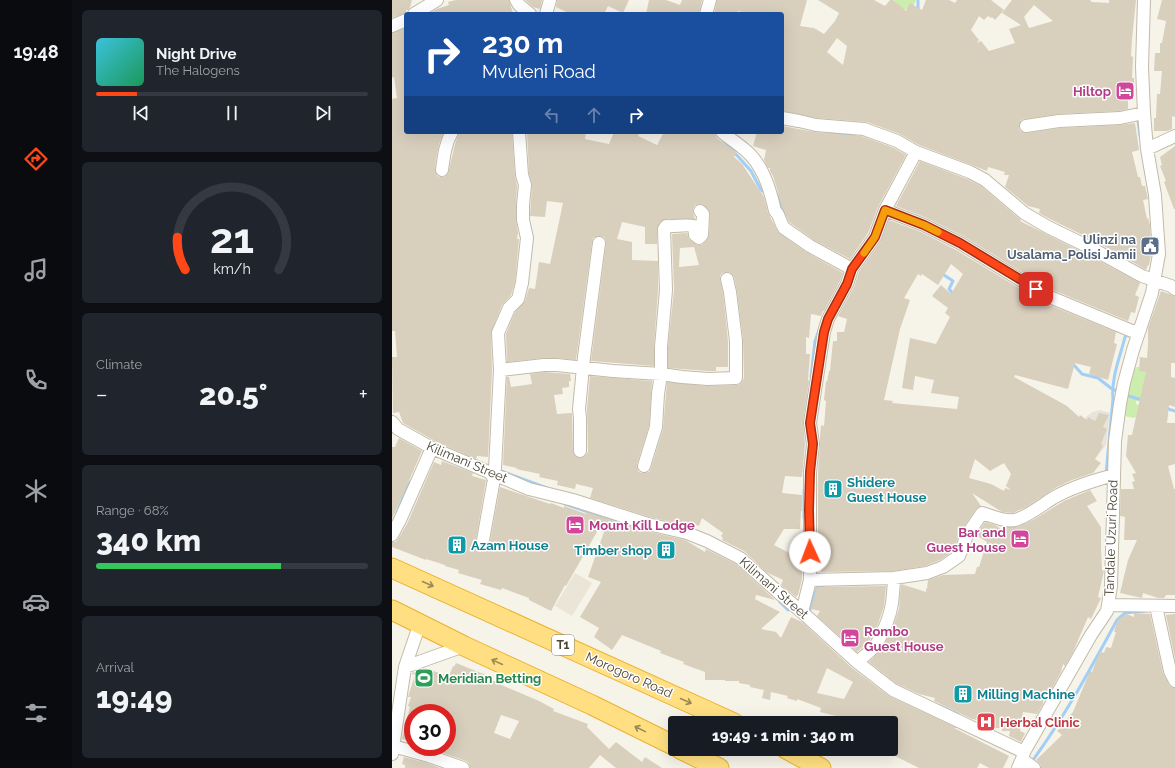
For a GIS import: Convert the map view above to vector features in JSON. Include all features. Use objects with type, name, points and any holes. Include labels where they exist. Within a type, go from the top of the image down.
[{"type":"highway","name":"Morogoro Road","points":[[392,568],[719,716]]},
{"type":"highway","points":[[392,610],[464,646],[668,743]]},
{"type":"highway","points":[[694,756],[719,768]]},
{"type":"highway","points":[[799,756],[821,768]]},
{"type":"street","points":[[417,12],[437,0]]},
{"type":"street","points":[[516,0],[519,5],[528,12]]},
{"type":"street","points":[[547,12],[550,0]]},
{"type":"street","points":[[707,12],[710,0]]},
{"type":"street","name":"Tandale Uzuri Road","points":[[1021,760],[1107,611],[1109,605],[1111,586],[1115,441],[1120,404],[1132,350],[1152,293],[1159,258],[1155,195],[1147,149],[1144,113],[1142,67],[1144,0]]},
{"type":"street","points":[[392,26],[404,19]]},
{"type":"street","points":[[1026,126],[1059,121],[1120,118],[1144,113]]},
{"type":"street","points":[[784,118],[816,125],[864,129],[897,141],[916,152],[970,172],[985,180],[1024,213],[1048,227],[1097,251],[1142,276],[1171,286],[1175,289]]},
{"type":"street","points":[[442,170],[444,152],[451,134]]},
{"type":"street","points":[[483,540],[494,479],[490,472],[495,469],[500,370],[498,333],[509,308],[518,299],[522,283],[527,238],[523,220],[523,205],[526,186],[522,176],[519,134]]},
{"type":"street","points":[[725,134],[746,150],[758,165],[771,193],[775,211],[781,225],[810,246],[852,269]]},
{"type":"street","points":[[1147,149],[1175,136]]},
{"type":"street","points":[[802,612],[810,580],[810,472],[813,444],[810,423],[824,332],[828,319],[847,284],[852,269],[875,237],[885,210],[916,152]]},
{"type":"street","points":[[885,210],[924,225],[960,243],[1045,295],[1132,331],[1140,330]]},
{"type":"street","points":[[644,466],[656,427],[661,374],[661,347],[666,290],[664,229],[666,226],[679,227],[692,225],[694,226],[695,235],[699,238],[701,237],[703,214],[700,211]]},
{"type":"street","points":[[580,451],[579,409],[600,243]]},
{"type":"street","points":[[500,370],[557,365],[613,372],[661,374],[708,379],[736,378],[736,341],[727,279]]},
{"type":"street","name":"Kilimani Street","points":[[392,422],[398,429],[432,448],[529,489],[573,500],[648,524],[687,533],[707,541],[740,558],[857,662],[893,690],[1034,768]]},
{"type":"street","points":[[392,535],[432,448]]},
{"type":"street","points":[[810,580],[894,578],[927,573],[943,567],[959,556],[967,535],[982,513],[1007,520],[1016,520],[1053,498],[1072,489],[1088,482],[1114,475]]},
{"type":"street","points":[[857,662],[876,644],[885,627],[890,614],[893,599],[894,578]]},
{"type":"street","points":[[1109,605],[1175,606]]},
{"type":"street","points":[[1156,606],[1174,674]]},
{"type":"street","points":[[420,623],[405,667],[394,723],[392,750],[463,768]]},
{"type":"street","points":[[405,667],[464,646]]},
{"type":"shaded area","points":[[1100,410],[1110,413],[1106,445],[1096,458],[1090,455],[1081,425],[1087,416]]},
{"type":"shaded area","points":[[575,573],[592,583],[572,616],[555,606]]},
{"type":"green space","points":[[894,0],[916,0],[912,9],[901,10]]},
{"type":"green space","points":[[1144,366],[1149,370],[1143,401],[1136,401],[1136,404],[1143,406],[1141,414],[1134,418],[1124,416],[1126,369]]},
{"type":"building","points":[[392,0],[412,0],[410,7],[406,10],[406,12],[392,18]]},
{"type":"building","points":[[456,0],[509,0],[512,12],[432,12],[449,5],[448,2]]},
{"type":"building","points":[[525,0],[542,0],[540,9],[533,7]]},
{"type":"building","points":[[557,0],[629,0],[623,12],[608,6],[605,12],[566,12],[556,7]]},
{"type":"building","points":[[649,0],[666,0],[680,5],[682,0],[702,0],[699,12],[646,12]]},
{"type":"building","points":[[717,0],[807,0],[800,26],[814,28],[824,34],[835,21],[839,13],[818,0],[874,0],[885,6],[890,0],[893,0],[906,11],[910,3],[922,10],[926,0],[949,0],[955,3],[957,0],[991,0],[1004,10],[995,20],[988,16],[984,20],[979,16],[971,30],[979,40],[977,43],[981,41],[989,51],[1015,43],[1009,29],[1021,25],[1002,13],[1012,0],[1090,0],[1092,2],[1109,3],[1109,0],[1136,0],[1131,56],[1133,57],[1132,78],[1134,78],[1134,92],[1128,92],[1128,109],[1119,111],[1059,114],[1025,119],[1021,120],[1019,127],[1020,131],[1027,133],[1060,128],[1135,123],[1139,150],[1132,152],[1138,177],[1140,177],[1142,186],[1145,186],[1148,199],[1143,200],[1147,219],[1148,218],[1150,225],[1151,254],[1149,265],[1146,270],[1095,241],[1039,213],[1040,209],[1028,206],[1005,187],[1009,175],[1004,175],[1005,172],[988,167],[987,171],[919,145],[900,134],[867,122],[817,118],[784,111],[784,12],[714,12]],"holes":[[[1034,5],[1053,21],[1029,28],[1024,17]],[[837,38],[847,46],[843,65],[827,52]]]},
{"type":"building","points":[[1162,0],[1175,0],[1175,117],[1172,116],[1172,129],[1167,131],[1154,131],[1157,94],[1160,94],[1162,71],[1154,71],[1155,53],[1160,53],[1160,43],[1162,43],[1166,21],[1157,19]]},
{"type":"building","points":[[404,29],[404,134],[443,134],[439,144],[436,159],[435,169],[437,176],[444,177],[448,174],[458,134],[512,134],[517,186],[517,239],[519,239],[515,282],[511,295],[502,305],[491,333],[492,370],[488,457],[477,456],[476,459],[435,441],[403,423],[399,412],[393,413],[392,357],[397,357],[395,331],[392,331],[392,99],[397,98],[394,77],[392,78],[392,33]]},
{"type":"building","points":[[784,126],[815,132],[862,136],[894,148],[906,155],[878,207],[868,233],[850,259],[814,240],[789,222],[782,207],[770,168],[768,168],[764,160],[766,150],[753,146],[756,134],[784,134]]},
{"type":"building","points":[[527,134],[586,134],[585,139],[609,144],[613,134],[639,134],[638,136],[657,145],[663,134],[715,134],[717,138],[737,153],[734,157],[742,164],[764,197],[768,213],[778,232],[806,252],[843,273],[821,316],[811,314],[809,338],[806,337],[806,354],[810,354],[809,381],[803,422],[805,444],[802,477],[785,476],[782,493],[802,495],[800,529],[784,529],[774,545],[799,558],[802,558],[802,579],[798,595],[796,597],[781,585],[783,580],[766,572],[744,551],[722,540],[723,538],[721,536],[723,533],[702,518],[699,526],[694,524],[693,527],[650,517],[590,498],[593,488],[576,484],[575,489],[557,485],[558,481],[539,477],[540,474],[503,465],[507,377],[509,377],[511,387],[532,384],[530,374],[544,372],[570,374],[571,381],[569,381],[569,387],[562,388],[563,394],[554,395],[557,414],[572,413],[573,451],[574,455],[580,458],[584,457],[588,451],[587,409],[590,376],[652,381],[649,426],[637,464],[638,471],[641,473],[649,472],[651,468],[663,429],[667,382],[707,386],[738,385],[744,378],[743,340],[737,291],[734,277],[729,272],[722,273],[720,276],[728,341],[728,367],[716,367],[716,371],[668,368],[668,347],[674,290],[672,234],[687,233],[689,239],[697,245],[702,245],[707,240],[709,235],[710,214],[708,209],[702,204],[695,205],[693,209],[695,219],[666,219],[660,222],[657,229],[657,244],[645,244],[645,227],[622,222],[617,239],[632,242],[632,260],[658,261],[654,366],[591,361],[606,244],[604,237],[600,236],[593,238],[592,242],[576,360],[544,358],[507,362],[506,334],[515,312],[525,301],[529,288],[535,289],[539,262],[550,264],[563,203],[547,201],[545,217],[530,216],[532,185],[529,174]],"holes":[[[694,247],[699,265],[679,267],[680,248]]]},
{"type":"building","points":[[1175,146],[1174,209],[1164,182],[1166,181],[1160,166],[1162,165],[1160,157]]},
{"type":"building","points":[[920,161],[981,186],[1021,220],[1020,221],[1140,283],[1135,295],[1139,297],[1135,313],[1131,312],[1128,321],[1048,288],[963,236],[927,218],[896,206]]},
{"type":"building","points":[[889,220],[921,232],[956,250],[1042,302],[1116,332],[1114,343],[1117,344],[1108,380],[1089,374],[1091,367],[1075,363],[1068,389],[1015,375],[1014,377],[1067,406],[1079,417],[1080,415],[1087,420],[1088,417],[1095,421],[1099,413],[1109,415],[1103,427],[1107,429],[1101,444],[1103,446],[1095,459],[1101,463],[1093,473],[1057,487],[1026,507],[1013,513],[1002,512],[972,493],[981,506],[976,509],[961,531],[954,548],[946,545],[949,554],[940,560],[925,566],[893,571],[821,572],[824,560],[821,559],[818,565],[818,472],[821,425],[824,426],[826,381],[827,382],[830,371],[833,341],[837,341],[837,332],[844,332],[847,319],[838,316],[854,287],[859,272],[881,241]],"holes":[[[951,264],[963,274],[951,294],[941,285],[932,296],[948,308],[945,313],[950,317],[936,344],[910,338],[902,388],[913,390],[915,376],[934,380],[931,393],[959,397],[957,409],[892,403],[893,401],[884,400],[900,329],[910,300],[904,298],[918,274],[921,276],[922,274],[938,285]],[[975,459],[990,471],[1004,463],[1011,474],[1006,486],[1011,490],[1005,488],[1004,491],[991,484],[969,478]]]},
{"type":"building","points":[[1161,291],[1175,296],[1175,363],[1171,363],[1171,377],[1175,378],[1175,407],[1169,405],[1167,423],[1175,423],[1175,464],[1168,466],[1175,489],[1175,595],[1166,595],[1164,598],[1158,598],[1143,593],[1142,598],[1120,593],[1128,560],[1137,540],[1124,540],[1125,517],[1120,516],[1121,489],[1134,489],[1132,482],[1135,481],[1132,474],[1136,473],[1126,456],[1128,435],[1132,435],[1146,372],[1139,371],[1140,357],[1147,358],[1148,328]]},
{"type":"building","points":[[399,438],[422,451],[392,519],[392,447],[395,447]]},
{"type":"building","points":[[442,461],[473,473],[472,476],[486,480],[476,539],[478,546],[486,547],[490,542],[500,487],[550,504],[551,503],[564,508],[564,506],[586,514],[586,512],[646,531],[685,540],[705,552],[706,549],[736,564],[775,600],[756,595],[755,599],[780,612],[761,629],[776,632],[781,638],[791,617],[802,622],[852,668],[889,696],[957,728],[954,728],[1009,756],[1003,768],[989,768],[980,763],[977,768],[919,768],[895,756],[898,756],[898,716],[836,716],[820,712],[821,708],[797,699],[797,701],[787,698],[788,696],[771,692],[770,700],[762,698],[764,690],[750,687],[750,685],[739,683],[739,681],[705,680],[705,672],[683,664],[684,662],[660,653],[661,651],[622,635],[612,650],[594,637],[599,628],[580,617],[601,582],[588,577],[604,532],[598,530],[551,611],[529,600],[529,598],[502,588],[501,590],[480,584],[482,580],[458,573],[459,570],[426,560],[392,547],[392,542],[396,542],[407,524],[434,462],[441,465]],"holes":[[[827,668],[853,682],[844,699],[817,693]]]},
{"type":"building","points":[[1090,490],[1097,501],[1087,506],[1101,527],[1102,570],[1104,571],[1098,597],[1101,598],[1091,619],[1088,617],[1073,652],[1065,666],[1063,664],[1061,672],[1050,692],[1047,691],[1046,694],[1044,694],[1043,704],[1037,714],[1023,712],[1020,731],[1025,733],[1021,742],[1009,736],[1010,731],[1002,731],[1002,728],[992,728],[992,723],[972,719],[934,701],[935,698],[919,694],[897,684],[869,662],[881,650],[892,630],[899,609],[901,584],[926,592],[928,580],[943,575],[975,574],[977,567],[979,567],[987,542],[976,535],[985,522],[995,525],[1001,529],[1005,527],[1017,527],[1033,520],[1064,501]]},
{"type":"building","points":[[886,586],[884,606],[878,624],[869,641],[857,652],[817,616],[820,611],[811,609],[817,587]]},
{"type":"building","points":[[1134,613],[1150,614],[1163,673],[1169,685],[1175,688],[1175,768],[1041,768],[1041,765],[1036,760],[1062,735],[1057,731],[1073,712],[1100,651],[1104,653],[1106,647],[1111,648],[1116,632],[1114,632],[1117,621],[1126,614],[1134,617]]},
{"type":"building","points":[[1175,614],[1175,659],[1166,615]]},
{"type":"building","points":[[456,663],[486,675],[485,678],[500,683],[499,684],[539,701],[554,709],[553,711],[588,724],[587,727],[609,749],[616,742],[642,762],[645,757],[662,768],[616,768],[600,755],[589,768],[470,768],[469,763],[466,761],[451,756],[456,756],[456,704],[409,704],[411,697],[408,697],[415,675],[412,673],[424,668],[449,676],[453,666],[454,667]],"holes":[[[501,715],[519,721],[510,739],[494,733]]]},
{"type":"building","points":[[404,757],[440,768],[405,768],[405,765],[402,764]]},
{"type":"waterway","points":[[918,0],[918,10]]},
{"type":"waterway","points":[[1138,120],[1140,136]]},
{"type":"waterway","points":[[830,134],[854,136]]},
{"type":"waterway","points":[[724,141],[751,171],[761,190],[767,194]]},
{"type":"waterway","points":[[776,193],[784,214]]},
{"type":"waterway","points":[[941,273],[953,281],[949,289],[954,295]]},
{"type":"waterway","points":[[811,377],[815,341],[819,330]]},
{"type":"waterway","points":[[1106,474],[1113,399],[1113,383],[1125,337],[1129,333]]},
{"type":"waterway","points":[[1073,364],[1082,374],[1098,378],[1112,389],[1120,392]]},
{"type":"waterway","points":[[1125,395],[1142,400]]},
{"type":"waterway","points":[[1165,408],[1175,411]]},
{"type":"waterway","points":[[501,471],[547,488]]},
{"type":"waterway","points":[[397,513],[408,485],[412,480]]},
{"type":"waterway","points":[[804,490],[804,518]]},
{"type":"waterway","points":[[565,504],[623,522]]},
{"type":"waterway","points":[[809,613],[817,588],[824,585]]},
{"type":"waterway","points":[[780,602],[788,610]]},
{"type":"waterway","points":[[1033,760],[1067,709],[1117,620],[1125,613],[1145,611]]},
{"type":"waterway","points":[[940,706],[958,714]]},
{"type":"slow traffic","points":[[864,253],[875,237],[885,210],[938,232]]},
{"type":"place","name":"Hiltop","points":[[1125,91]]},
{"type":"place","name":"Ulinzi na Usalama_Polisi Jamii","points":[[1150,246]]},
{"type":"place","name":"Shidere Guest House","points":[[833,489]]},
{"type":"place","name":"Mount Kill Lodge","points":[[575,525]]},
{"type":"place","name":"Bar and Guest House","points":[[1020,539]]},
{"type":"place","name":"Azam House","points":[[457,545]]},
{"type":"place","name":"Timber shop","points":[[666,550]]},
{"type":"place","name":"Rombo Guest House","points":[[850,638]]},
{"type":"place","name":"Meridian Betting","points":[[424,678]]},
{"type":"place","name":"Milling Machine","points":[[963,694]]},
{"type":"place","name":"Herbal Clinic","points":[[986,722]]},
{"type":"route","points":[[810,552],[810,472],[813,444],[810,423],[824,332],[828,319],[847,284],[852,269],[875,237],[885,210],[924,225],[970,248],[1036,289]]}]
